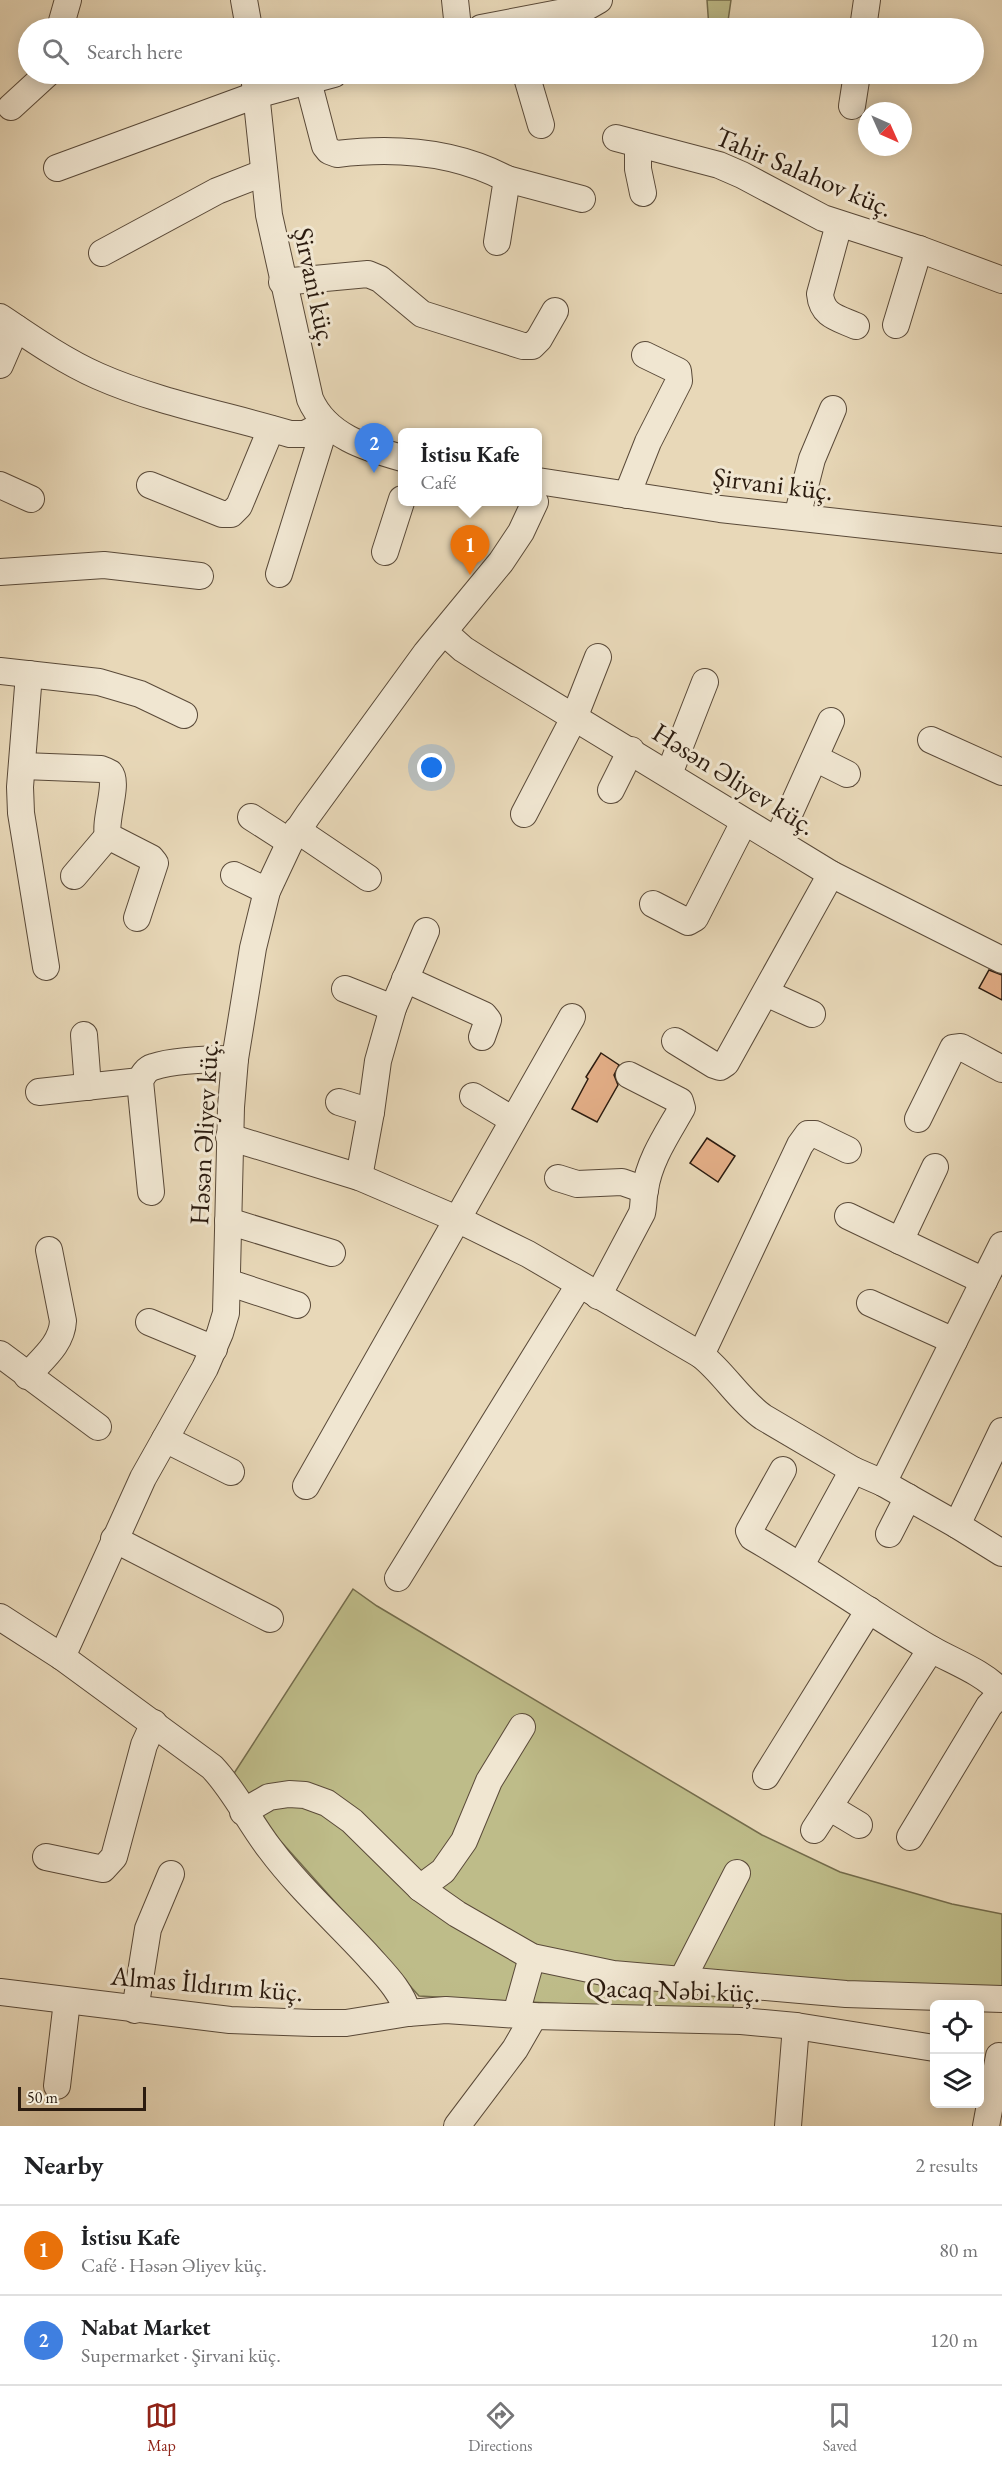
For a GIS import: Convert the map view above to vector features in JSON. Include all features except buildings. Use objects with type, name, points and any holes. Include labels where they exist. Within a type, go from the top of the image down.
[{"type":"street","points":[[63,18],[68,0]]},
{"type":"street","points":[[244,0],[247,18]]},
{"type":"street","points":[[455,0],[457,18]]},
{"type":"street","points":[[543,18],[585,8],[599,0]]},
{"type":"street","points":[[864,18],[867,0]]},
{"type":"street","points":[[11,106],[36,84]]},
{"type":"street","points":[[57,168],[255,84]]},
{"type":"street","name":"Şirvani küç.","points":[[255,84],[263,173],[282,282],[310,399],[316,412],[335,431],[375,451],[398,457]]},
{"type":"street","points":[[309,84],[325,146],[329,152],[337,154],[397,150],[433,154],[468,163],[507,179],[582,199]]},
{"type":"street","points":[[529,84],[541,125]]},
{"type":"street","points":[[852,106],[855,84]]},
{"type":"street","name":"Tahir Salahov küç.","points":[[643,193],[638,169],[627,141],[718,165],[839,224],[919,249],[1002,280]]},
{"type":"street","points":[[102,253],[217,191],[263,173]]},
{"type":"street","points":[[496,242],[507,179]]},
{"type":"street","points":[[839,224],[820,294],[821,305],[827,312],[856,326]]},
{"type":"street","points":[[896,325],[919,249]]},
{"type":"street","points":[[282,282],[368,274],[380,279],[422,314],[523,346],[532,346],[539,339],[555,311]]},
{"type":"street","points":[[0,365],[8,323],[97,376],[140,392],[299,436],[326,423]]},
{"type":"street","points":[[627,495],[648,442],[680,381],[678,371],[645,355]]},
{"type":"street","points":[[797,517],[812,459],[833,409]]},
{"type":"street","points":[[279,574],[326,423]]},
{"type":"street","points":[[150,485],[222,514],[231,514],[239,506],[271,429]]},
{"type":"street","points":[[0,485],[31,499]]},
{"type":"street","name":"Şirvani küç.","points":[[542,490],[627,495],[720,509],[1002,540]]},
{"type":"street","points":[[385,552],[400,506]]},
{"type":"street","name":"Həsən Əliyev küç.","points":[[62,1657],[143,1478],[214,1349],[226,1312],[229,1137],[235,1059],[253,948],[267,891],[294,836],[426,653],[501,562],[521,532],[532,506]]},
{"type":"street","points":[[0,572],[104,565],[200,576]]},
{"type":"street","name":"Həsən Əliyev küç.","points":[[444,632],[463,649],[831,874],[1002,960]]},
{"type":"street","points":[[524,814],[574,718],[598,657]]},
{"type":"street","points":[[0,671],[99,682],[140,694],[184,716]]},
{"type":"street","points":[[29,675],[20,787],[21,813],[46,967]]},
{"type":"street","points":[[669,774],[705,682]]},
{"type":"street","points":[[777,841],[831,721]]},
{"type":"street","points":[[931,740],[1002,772]]},
{"type":"street","points":[[611,790],[631,750]]},
{"type":"street","points":[[815,758],[847,774]]},
{"type":"street","points":[[23,766],[101,769],[110,774],[114,782],[105,827],[108,836],[152,858],[155,863],[137,918]]},
{"type":"street","points":[[251,817],[294,836],[369,878]]},
{"type":"street","points":[[653,904],[688,922],[695,918],[744,822]]},
{"type":"street","points":[[74,876],[108,836]]},
{"type":"street","points":[[675,1041],[720,1067],[726,1064],[831,874]]},
{"type":"street","points":[[234,875],[267,891]]},
{"type":"street","points":[[358,1178],[378,1061],[393,1008],[426,931]]},
{"type":"street","points":[[405,979],[484,1015],[488,1020],[482,1037]]},
{"type":"street","points":[[345,989],[393,1008]]},
{"type":"street","points":[[766,993],[812,1014]]},
{"type":"street","points":[[306,1486],[572,1017]]},
{"type":"street","points":[[84,1035],[88,1087]]},
{"type":"street","points":[[918,1119],[953,1048],[961,1047],[1002,1069]]},
{"type":"street","points":[[151,1192],[141,1081],[144,1073],[152,1067],[207,1059],[235,1059]]},
{"type":"street","points":[[398,1578],[642,1213],[645,1190],[657,1153],[682,1108],[680,1101],[629,1076]]},
{"type":"street","points":[[39,1092],[141,1081]]},
{"type":"street","points":[[473,1096],[513,1120]]},
{"type":"street","points":[[339,1102],[371,1112]]},
{"type":"street","points":[[701,1355],[735,1279],[808,1134],[815,1134],[848,1150]]},
{"type":"street","points":[[229,1137],[358,1178],[457,1219],[519,1249],[701,1355],[714,1365],[752,1409],[853,1470],[908,1497],[1002,1553]]},
{"type":"street","points":[[900,1241],[935,1167]]},
{"type":"street","points":[[558,1178],[577,1184],[622,1182],[645,1190]]},
{"type":"street","points":[[848,1216],[984,1281]]},
{"type":"street","points":[[228,1221],[332,1253]]},
{"type":"street","points":[[882,1483],[1002,1245]]},
{"type":"street","points":[[27,1376],[58,1341],[63,1332],[63,1321],[49,1250]]},
{"type":"street","points":[[227,1282],[297,1305]]},
{"type":"street","points":[[870,1303],[954,1341]]},
{"type":"street","points":[[149,1322],[214,1349]]},
{"type":"street","points":[[0,1354],[98,1427]]},
{"type":"street","points":[[957,1525],[1002,1431]]},
{"type":"street","points":[[165,1439],[231,1472]]},
{"type":"street","points":[[783,1470],[749,1531],[752,1537],[801,1565],[931,1649],[987,1679],[1001,1692],[988,1706],[910,1837]]},
{"type":"street","points":[[801,1565],[853,1470]]},
{"type":"street","points":[[889,1534],[908,1497]]},
{"type":"street","points":[[114,1539],[270,1619]]},
{"type":"street","points":[[766,1776],[869,1610]]},
{"type":"street","points":[[0,1617],[62,1657],[212,1767],[224,1780],[243,1812],[300,1886],[334,1918],[397,1988],[408,2013]]},
{"type":"street","points":[[814,1830],[931,1649]]},
{"type":"street","points":[[46,1857],[103,1869],[114,1857],[144,1745],[154,1723]]},
{"type":"street","points":[[420,1888],[443,1871],[464,1841],[489,1781],[522,1727]]},
{"type":"street","points":[[243,1812],[269,1797],[289,1794],[305,1795],[327,1803],[352,1821],[420,1888],[457,1914],[532,1957],[613,1974],[846,1994],[1002,1999]]},
{"type":"street","points":[[829,1807],[859,1824]]},
{"type":"street","points":[[682,1980],[737,1873]]},
{"type":"street","points":[[135,2010],[148,1929],[171,1874]]},
{"type":"street","points":[[457,2126],[515,2049],[525,2015],[532,1957]]},
{"type":"street","name":"Almas İldırım küç.","points":[[0,1992],[230,2020],[346,2023],[408,2013]]},
{"type":"street","points":[[57,2086],[66,2001]]},
{"type":"street","name":"Qacaq Nəbi küç.","points":[[408,2013],[446,2010],[525,2015],[741,2021],[796,2026],[930,2047]]},
{"type":"street","points":[[788,2126],[796,2026]]},
{"type":"street","points":[[986,2126],[994,2055]]},
{"type":"shaded area","points":[[707,0],[731,0],[728,18],[708,18]]},
{"type":"shaded area","points":[[353,1589],[377,1606],[762,1835],[840,1872],[952,1904],[1002,1914],[1002,2011],[984,2010],[984,2000],[930,2000],[930,2007],[735,1995],[732,2013],[419,1996],[268,1827],[258,1805],[231,1778]]},
{"type":"place","name":"Nabat Market","points":[[374,473]]},
{"type":"place","name":"İstisu Kafe","points":[[470,575]]}]
